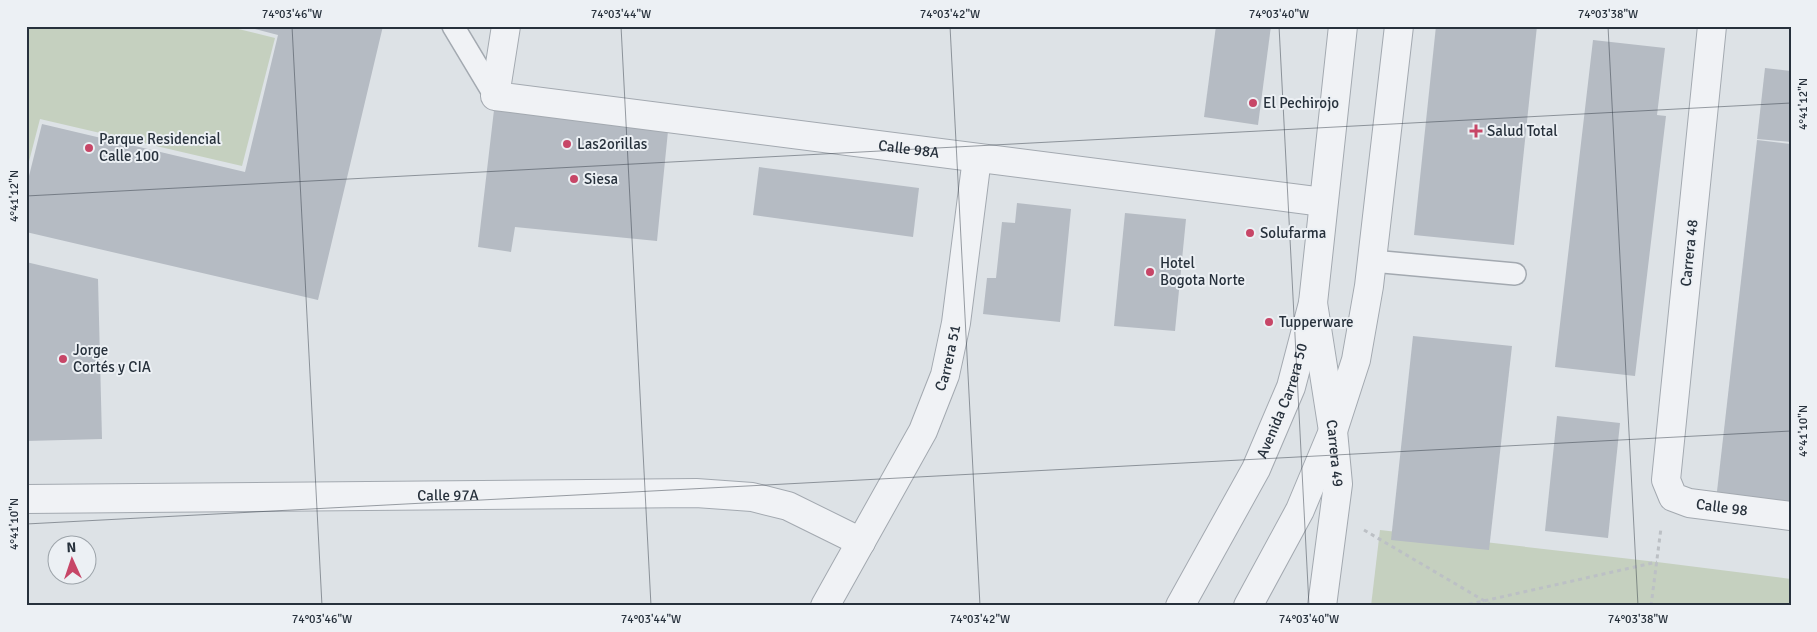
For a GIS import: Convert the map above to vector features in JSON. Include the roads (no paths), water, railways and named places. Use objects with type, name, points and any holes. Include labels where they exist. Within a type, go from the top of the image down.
[{"type":"street","points":[[495,96],[506,26]]},
{"type":"street","name":"Avenida Carrera 50","points":[[1180,606],[1256,469],[1290,387],[1313,303],[1343,26]]},
{"type":"street","points":[[1248,606],[1300,510],[1333,431],[1356,360],[1369,286],[1399,26]]},
{"type":"street","name":"Carrera 48","points":[[1666,480],[1712,26]]},
{"type":"street","name":"Calle 98A","points":[[495,96],[1323,202]]},
{"type":"street","name":"Carrera 51","points":[[825,606],[923,431],[945,375],[956,324],[976,158]]},
{"type":"street","name":"Carrera 49","points":[[1313,303],[1333,431],[1338,484],[1322,606]]},
{"type":"street","name":"Calle 98","points":[[1666,480],[1674,497],[1689,503],[1791,516]]},
{"type":"street","name":"Calle 97A","points":[[26,499],[696,494],[752,497],[788,506],[861,542]]},
{"type":"lane","points":[[453,26],[495,96]]},
{"type":"lane","points":[[1372,261],[1515,274]]},
{"type":"place","name":"El Pechirojo","points":[[1253,103]]},
{"type":"place","name":"Salud Total","points":[[1476,131]]},
{"type":"place","name":"Las2orillas","points":[[567,144]]},
{"type":"place","name":"Parque Residencial Calle 100","points":[[89,148]]},
{"type":"place","name":"Siesa","points":[[574,179]]},
{"type":"place","name":"Solufarma","points":[[1250,233]]},
{"type":"place","name":"Hotel Bogota Norte","points":[[1150,272]]},
{"type":"place","name":"Tupperware","points":[[1269,322]]},
{"type":"place","name":"Jorge Cortés y CIA","points":[[63,359]]}]
